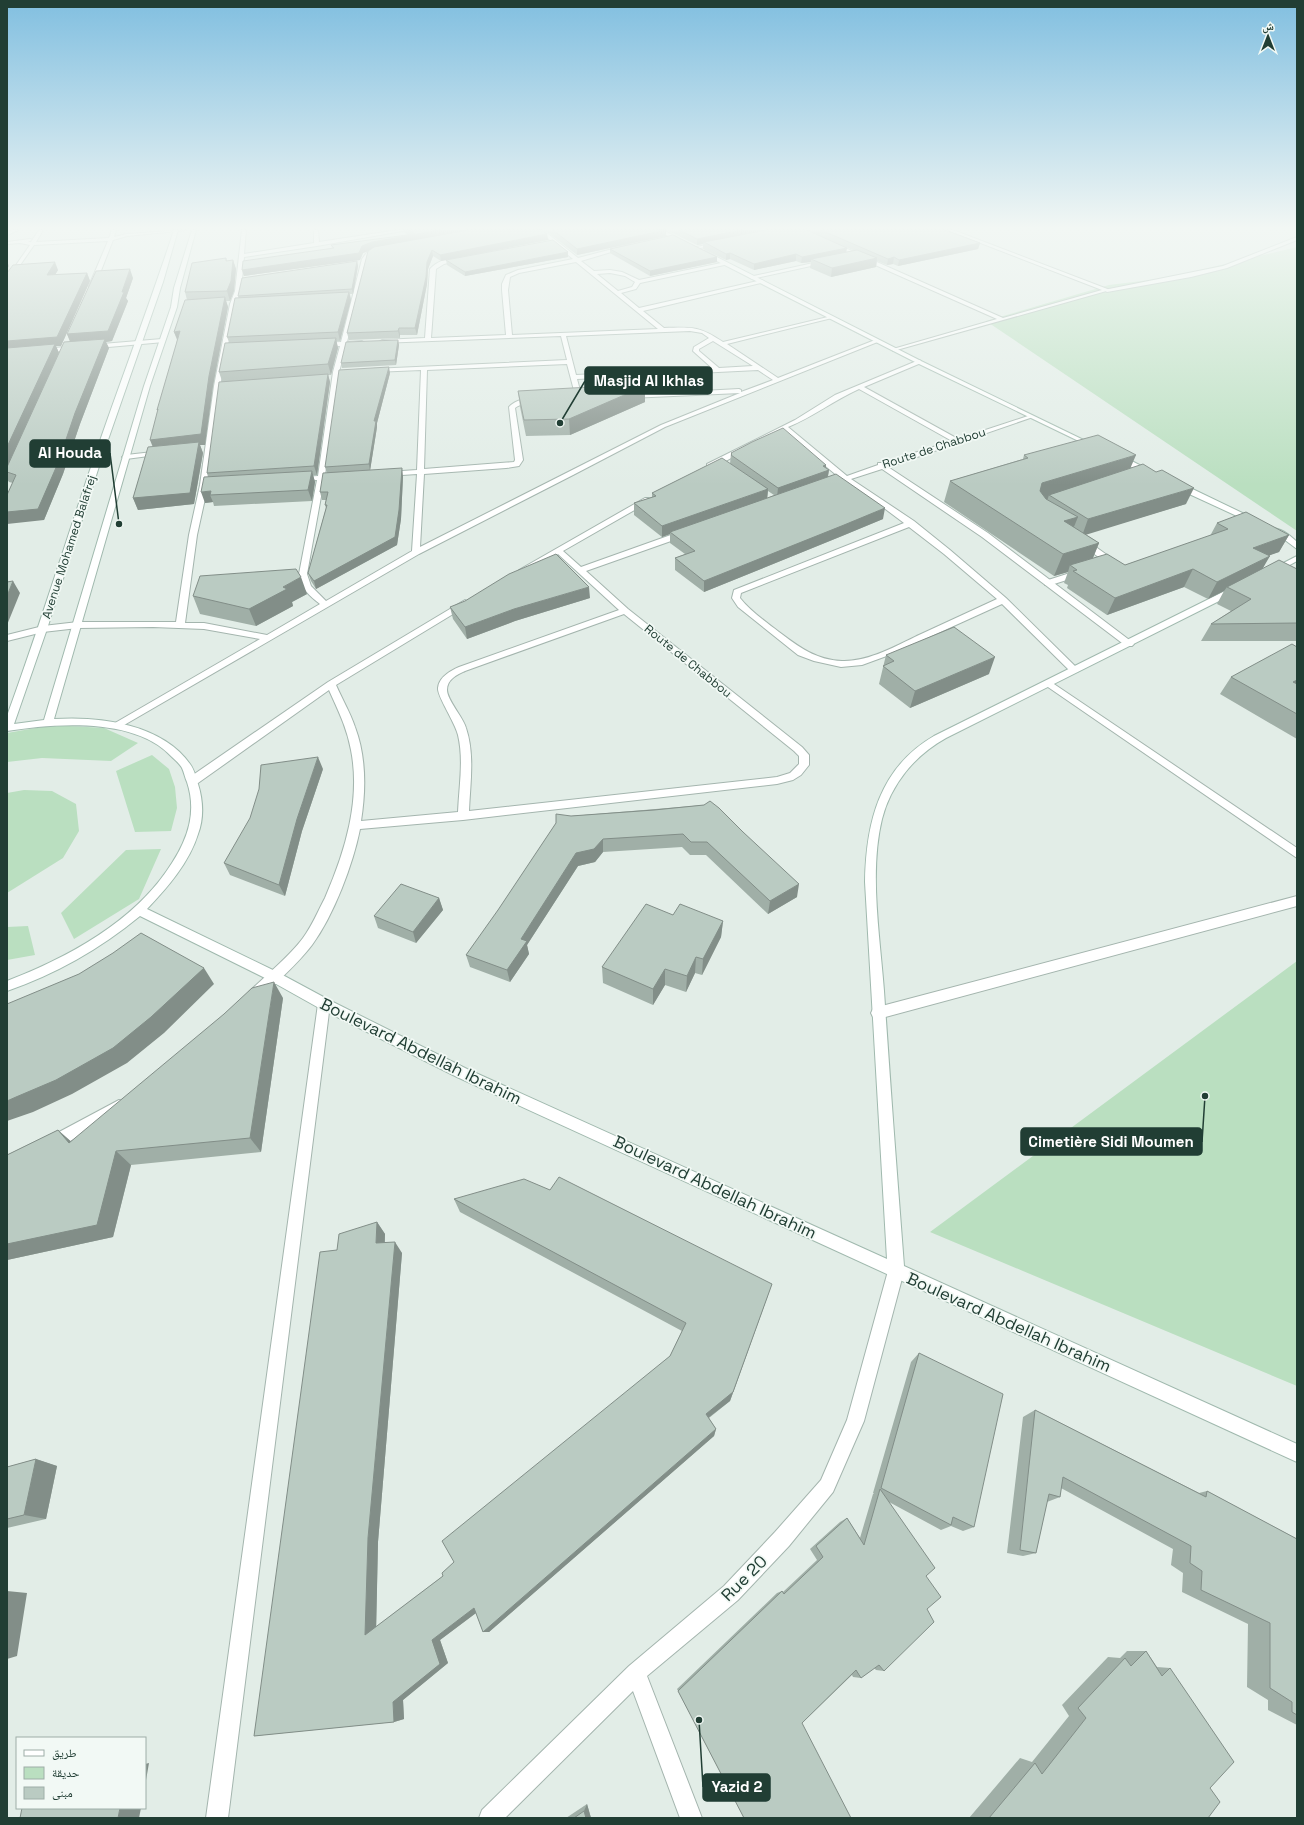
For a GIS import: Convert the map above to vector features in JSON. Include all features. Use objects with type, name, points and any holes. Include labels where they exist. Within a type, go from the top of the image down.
[{"type":"street","name":"Avenue Mohamed Balafrej","points":[[8,728],[43,629],[98,457],[149,315]]},
{"type":"street","name":"Avenue Mohamed Balafrej","points":[[49,722],[147,386],[162,341],[173,315]]},
{"type":"street","points":[[180,624],[193,536],[208,485],[205,449],[229,349],[229,315]]},
{"type":"street","points":[[325,604],[306,588],[303,581],[310,530],[321,478],[335,375],[351,315]]},
{"type":"street","points":[[428,340],[430,315]]},
{"type":"street","points":[[507,315],[509,337]]},
{"type":"street","points":[[644,315],[663,330]]},
{"type":"street","points":[[826,315],[1030,416],[1154,474],[1135,477]]},
{"type":"street","points":[[992,315],[1001,319]]},
{"type":"street","points":[[895,350],[1015,315]]},
{"type":"street","points":[[722,344],[830,317]]},
{"type":"street","points":[[374,343],[563,334],[697,330],[714,338],[776,380]]},
{"type":"street","points":[[563,334],[574,377],[575,398],[586,398]]},
{"type":"street","points":[[714,338],[700,344],[696,348],[696,351],[717,370]]},
{"type":"street","points":[[36,351],[63,352],[162,341]]},
{"type":"street","points":[[119,725],[416,552],[663,426],[747,391],[877,341]]},
{"type":"street","points":[[63,352],[68,342]]},
{"type":"street","points":[[313,346],[366,343]]},
{"type":"street","points":[[366,370],[569,362]]},
{"type":"street","points":[[705,468],[721,464],[783,427],[797,421],[825,403],[858,386],[919,362]]},
{"type":"street","points":[[416,552],[424,404],[424,368]]},
{"type":"street","points":[[574,377],[759,368]]},
{"type":"street","points":[[858,386],[956,440]]},
{"type":"street","points":[[618,396],[747,391]]},
{"type":"street","points":[[382,474],[506,466],[516,464],[519,460],[512,407],[518,402],[543,400]]},
{"type":"street","name":"Route de Chabbou","points":[[818,487],[1030,416]]},
{"type":"street","points":[[783,427],[845,478],[910,523],[947,552],[1002,600],[1074,670]]},
{"type":"street","points":[[126,457],[171,452]]},
{"type":"street","points":[[881,465],[985,536],[1129,644]]},
{"type":"street","points":[[290,480],[344,476]]},
{"type":"street","points":[[1171,482],[1264,525],[1288,538],[1297,547]]},
{"type":"street","points":[[516,574],[652,498]]},
{"type":"street","points":[[910,523],[737,592],[736,598],[768,628],[801,653],[817,659],[841,664],[859,663],[889,652],[1002,600]]},
{"type":"street","points":[[580,570],[693,530]]},
{"type":"street","points":[[1048,583],[1098,567],[1104,563],[1104,557],[1098,551],[1077,539]]},
{"type":"street","name":"Route de Chabbou","points":[[355,825],[463,816],[617,800],[787,779],[798,774],[804,765],[804,755],[798,749],[625,611],[558,550]]},
{"type":"street","points":[[1261,576],[1297,558]]},
{"type":"street","name":"Rue 20","points":[[490,1818],[636,1674],[731,1593],[782,1539],[827,1486],[856,1421],[896,1271],[872,915],[872,840],[877,814],[889,787],[907,764],[924,747],[974,719],[1129,644],[1247,583]]},
{"type":"street","points":[[194,780],[330,684],[474,598]]},
{"type":"street","points":[[463,816],[466,748],[461,726],[443,694],[442,688],[444,682],[450,674],[625,611]]},
{"type":"street","points":[[7,638],[43,629],[78,625],[180,624],[267,638]]},
{"type":"street","points":[[1048,683],[1297,854]]},
{"type":"street","points":[[248,1003],[307,941],[323,913],[345,862],[355,825],[359,790],[355,744],[352,729],[330,684]]},
{"type":"street","points":[[7,986],[27,979],[69,959],[106,936],[138,910],[170,875],[190,840],[198,808],[194,780],[178,755],[153,737],[119,725],[49,722],[8,728]]},
{"type":"street","points":[[878,1013],[1297,901]]},
{"type":"street","name":"Boulevard Abdellah Ibrahim","points":[[138,910],[273,976],[324,1004],[462,1073],[1297,1453]]},
{"type":"street","points":[[217,1818],[324,1004]]},
{"type":"street","points":[[38,1152],[130,1099]]},
{"type":"street","points":[[636,1674],[691,1818]]},
{"type":"green space","points":[[1006,315],[1297,315],[1297,531],[986,321]]},
{"type":"green space","points":[[53,725],[104,728],[138,743],[111,761],[42,758],[7,762],[7,733]]},
{"type":"green space","points":[[152,755],[169,769],[175,787],[177,808],[171,831],[135,832],[116,771]]},
{"type":"green space","points":[[24,790],[52,791],[76,804],[79,831],[63,858],[7,893],[7,793]]},
{"type":"green space","points":[[161,849],[139,899],[74,939],[61,913],[126,850]]},
{"type":"green space","points":[[28,926],[35,955],[7,960],[7,927]]},
{"type":"green space","points":[[1297,961],[1297,1386],[930,1232]]},
{"type":"building","points":[[7,315],[67,315],[57,337],[7,341]]},
{"type":"building","points":[[76,315],[114,315],[108,331],[67,334]]},
{"type":"building","points":[[180,315],[221,315],[209,376],[201,434],[150,440],[158,409],[157,410],[180,331],[174,332]]},
{"type":"building","points":[[231,315],[343,315],[338,332],[227,337]]},
{"type":"building","points":[[352,315],[418,315],[415,328],[399,328],[398,331],[347,333]]},
{"type":"building","points":[[336,338],[328,364],[219,372],[225,343]]},
{"type":"building","points":[[105,339],[75,413],[58,463],[38,509],[7,512],[7,495],[16,475],[7,472],[7,467],[64,342]]},
{"type":"building","points":[[398,340],[395,360],[341,363],[346,342]]},
{"type":"building","points":[[55,344],[7,447],[7,348]]},
{"type":"building","points":[[389,367],[374,421],[376,421],[369,464],[325,467],[339,370]]},
{"type":"building","points":[[328,374],[314,466],[207,473],[219,382]]},
{"type":"building","points":[[644,384],[645,386],[569,419],[524,420],[518,391]]},
{"type":"building","points":[[783,428],[826,465],[823,466],[829,470],[778,488],[731,455],[731,453],[752,442]]},
{"type":"building","points":[[1098,435],[1136,455],[1042,483],[1040,491],[1046,499],[1078,517],[1064,521],[1099,543],[1063,554],[950,481],[1028,458],[1024,455]]},
{"type":"building","points":[[199,442],[190,493],[133,498],[148,447]]},
{"type":"building","points":[[722,458],[768,489],[662,526],[634,503],[656,496],[652,493]]},
{"type":"building","points":[[1143,464],[1156,472],[1162,470],[1194,488],[1088,519],[1049,495]]},
{"type":"building","points":[[402,468],[399,510],[395,537],[314,581],[308,573],[327,505],[325,505],[328,492],[320,492],[323,473]]},
{"type":"building","points":[[312,471],[308,490],[210,495],[211,491],[201,492],[204,477]]},
{"type":"building","points":[[836,474],[885,508],[704,581],[675,558],[695,551],[670,532]]},
{"type":"building","points":[[1246,512],[1289,535],[1253,548],[1270,556],[1217,582],[1193,569],[1115,598],[1073,571],[1077,570],[1070,565],[1107,554],[1125,565],[1228,529],[1217,523]]},
{"type":"building","points":[[556,554],[589,587],[514,609],[465,627],[450,607],[465,601],[509,574]]},
{"type":"building","points":[[1279,560],[1297,569],[1297,623],[1211,624],[1251,599],[1227,587]]},
{"type":"building","points":[[296,569],[301,577],[283,587],[287,589],[249,609],[193,596],[200,576]]},
{"type":"building","points":[[13,581],[7,596],[7,582]]},
{"type":"building","points":[[954,627],[995,657],[915,691],[883,666],[894,661],[886,655]]},
{"type":"building","points":[[1292,644],[1297,647],[1297,680],[1293,682],[1297,684],[1297,714],[1231,677]]},
{"type":"building","points":[[318,757],[297,819],[279,885],[224,863],[250,818],[259,789],[261,765]]},
{"type":"building","points":[[710,801],[799,884],[770,901],[707,842],[691,842],[683,834],[603,839],[594,849],[576,853],[521,939],[527,941],[507,970],[466,955],[556,823],[556,814],[571,816],[654,810],[704,805]]},
{"type":"building","points":[[401,884],[439,898],[413,932],[374,916]]},
{"type":"building","points":[[646,904],[673,915],[680,904],[723,921],[703,959],[696,957],[687,976],[665,969],[653,989],[602,967]]},
{"type":"building","points":[[141,933],[204,968],[151,1017],[113,1048],[56,1080],[7,1101],[7,1004],[79,974],[113,953]]},
{"type":"building","points":[[274,982],[250,1138],[116,1151],[97,1225],[7,1244],[7,1155],[58,1130],[69,1143],[224,1014],[252,988]]},
{"type":"building","points":[[559,1177],[772,1284],[733,1392],[706,1414],[716,1429],[483,1632],[474,1608],[432,1640],[440,1664],[393,1702],[394,1722],[254,1736],[320,1252],[337,1250],[339,1234],[377,1222],[376,1243],[395,1242],[368,1538],[365,1635],[443,1576],[442,1573],[454,1562],[442,1541],[670,1356],[686,1323],[454,1199],[524,1179],[550,1190]]},
{"type":"building","points":[[919,1353],[1003,1394],[974,1527],[953,1517],[951,1525],[881,1488]]},
{"type":"building","points":[[1035,1410],[1206,1497],[1207,1491],[1297,1539],[1297,1715],[1292,1712],[1292,1702],[1270,1688],[1270,1623],[1201,1590],[1202,1571],[1190,1563],[1191,1546],[1063,1477],[1060,1497],[1049,1494],[1036,1553],[1020,1550]]},
{"type":"building","points":[[36,1459],[24,1515],[7,1519],[7,1467]]},
{"type":"building","points":[[880,1489],[935,1568],[926,1576],[941,1597],[927,1609],[934,1622],[884,1671],[879,1665],[861,1678],[856,1670],[802,1723],[851,1818],[744,1818],[678,1691],[782,1591],[784,1594],[823,1557],[816,1546],[847,1518],[864,1545]]},
{"type":"building","points":[[1146,1651],[1162,1676],[1170,1668],[1234,1762],[1210,1788],[1220,1802],[1208,1818],[989,1818],[1035,1763],[1042,1774],[1086,1718],[1078,1708],[1125,1658],[1131,1666]]},
{"type":"building","points":[[22,1809],[120,1809],[118,1818],[20,1818]]},
{"type":"building","points":[[584,1811],[586,1818],[574,1818]]},
{"type":"place","name":"Masjid Al Ikhlas","points":[[560,423]]},
{"type":"place","name":"Al Houda","points":[[119,524]]},
{"type":"place","name":"Cimetière Sidi Moumen","points":[[1205,1096]]},
{"type":"place","name":"Yazid 2","points":[[699,1720]]}]
